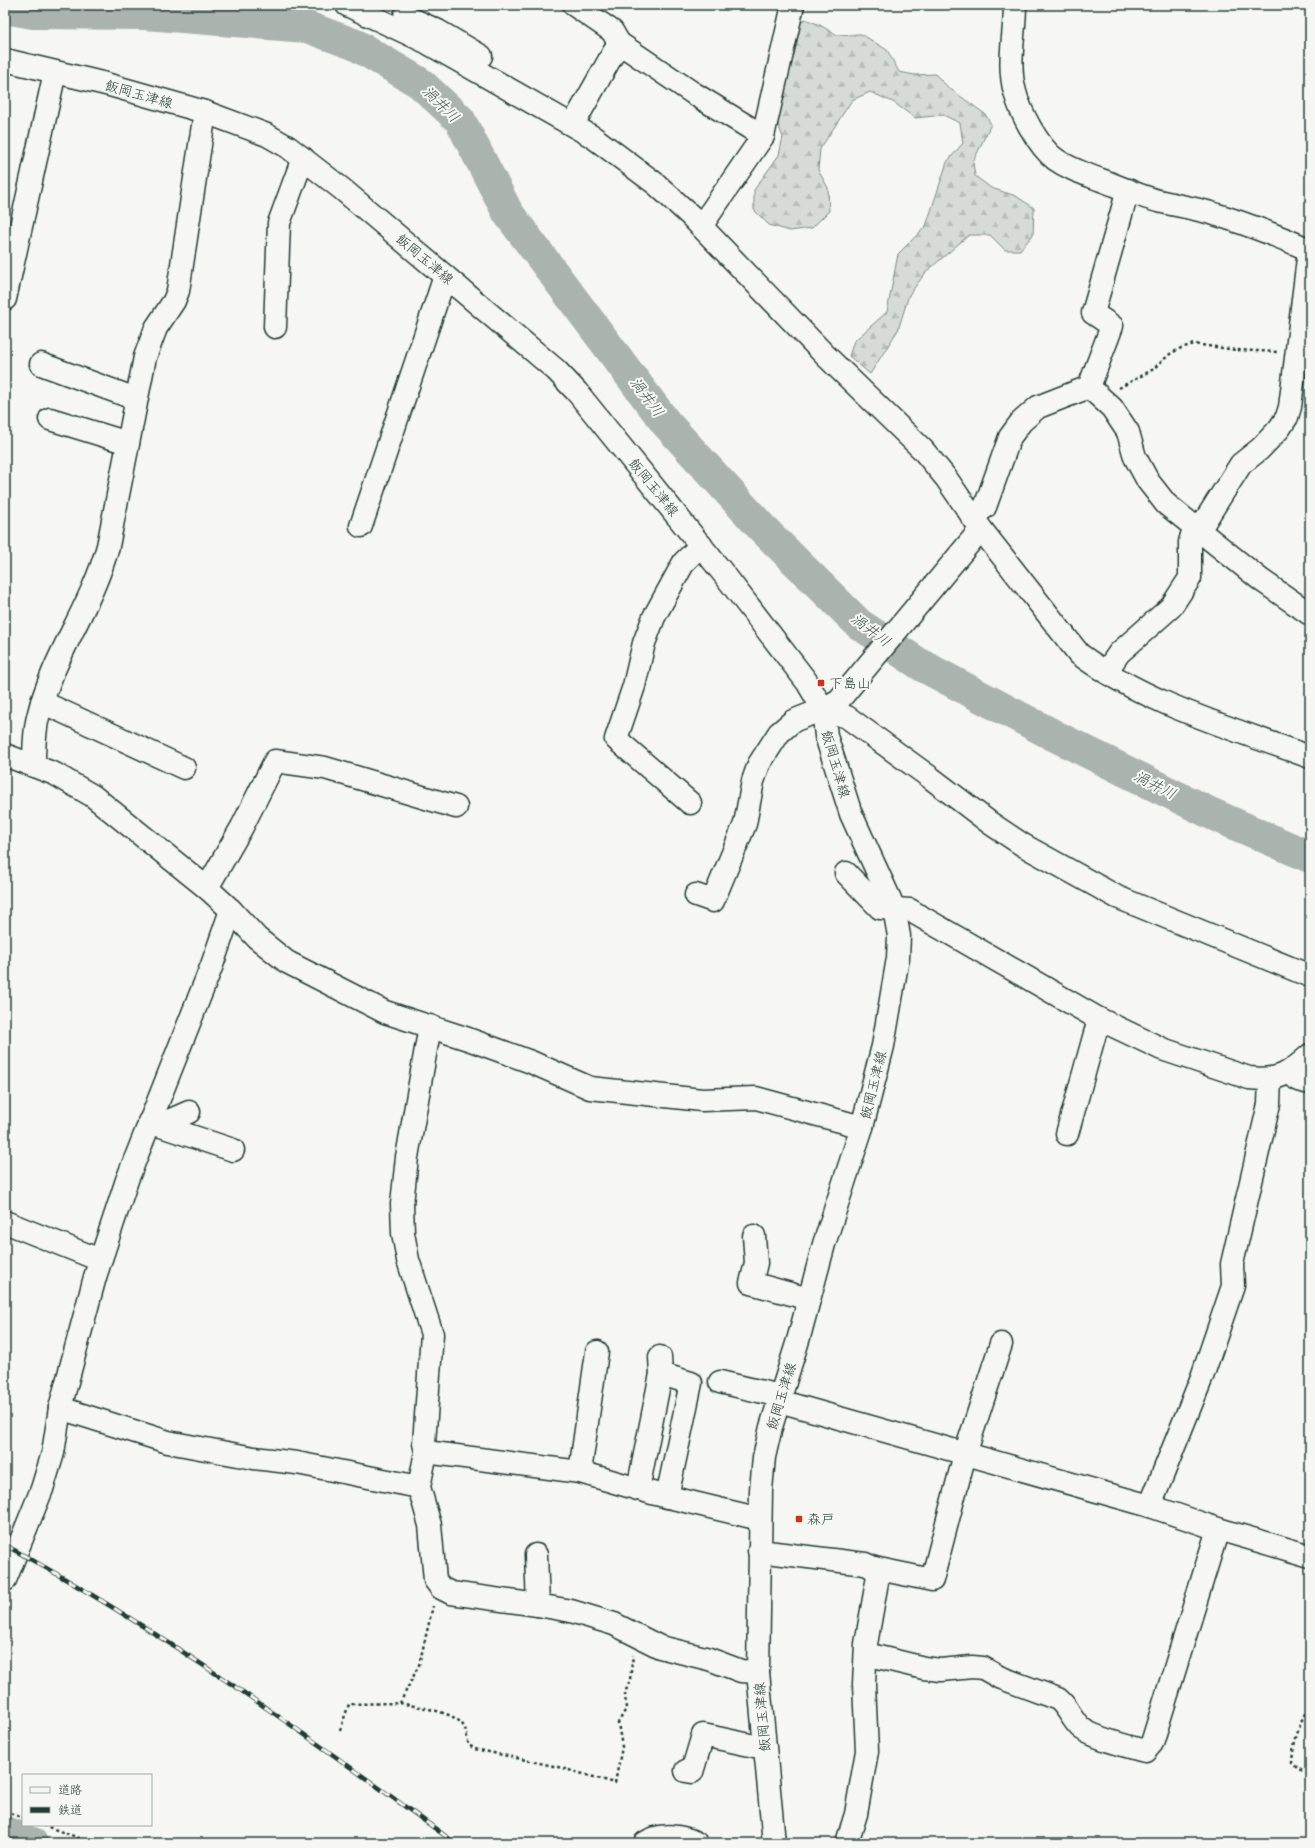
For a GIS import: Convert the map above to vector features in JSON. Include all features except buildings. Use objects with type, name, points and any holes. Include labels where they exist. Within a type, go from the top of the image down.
[{"type":"street","points":[[347,5],[424,42],[593,137],[656,184],[730,256],[826,355],[923,450],[946,478],[976,523],[1079,654],[1106,672],[1139,690],[1193,714],[1310,757]]},
{"type":"street","points":[[380,5],[438,31],[595,122],[645,159],[680,190],[706,219],[730,256]]},
{"type":"street","points":[[574,5],[612,31],[619,43],[693,93],[763,136]]},
{"type":"street","points":[[706,219],[763,136],[793,5]]},
{"type":"street","points":[[1015,5],[1011,52],[1012,75],[1015,92],[1040,143],[1053,157],[1067,168],[1157,200],[1210,213],[1274,235],[1310,250],[1287,417],[1279,429],[1260,449],[1241,464],[1202,524],[1192,535],[1190,542],[1190,578],[1171,607],[1119,653],[1106,672]]},
{"type":"street","points":[[580,114],[619,43]]},
{"type":"street","name":"飯岡玉津線","points":[[5,60],[205,112],[266,135],[303,158],[342,189],[556,370],[577,392],[700,545],[807,682],[831,705],[826,736],[851,814],[894,908],[899,936],[898,958],[883,1046],[862,1127],[824,1244],[764,1457],[759,1551],[758,1672],[774,1843]]},
{"type":"street","points":[[5,299],[55,72]]},
{"type":"street","points":[[34,766],[37,718],[42,702],[52,674],[102,569],[108,546],[144,357],[150,339],[178,291],[205,112]]},
{"type":"street","points":[[275,327],[280,223],[303,158]]},
{"type":"street","points":[[1095,392],[1112,326],[1093,313],[1128,190]]},
{"type":"street","points":[[361,526],[445,276]]},
{"type":"street","points":[[41,364],[136,399]]},
{"type":"street","points":[[696,895],[713,901],[746,824],[753,781],[759,764],[779,733],[793,721],[831,705],[921,602],[986,507],[1008,442],[1021,422],[1038,407],[1095,392]]},
{"type":"street","points":[[1095,392],[1112,408],[1128,432],[1135,457],[1148,481],[1166,504],[1197,530],[1218,544],[1261,580],[1310,614]]},
{"type":"street","points":[[50,419],[128,443]]},
{"type":"street","points":[[690,803],[616,739],[634,686],[644,643],[654,617],[684,562],[700,545]]},
{"type":"street","points":[[42,702],[184,768]]},
{"type":"street","points":[[831,705],[990,823],[1023,845],[1118,897],[1310,976]]},
{"type":"street","points":[[5,755],[55,774],[93,796],[207,888],[258,938],[287,962],[385,1012],[430,1026],[531,1062],[590,1088],[702,1100],[756,1098],[862,1127]]},
{"type":"street","points":[[207,888],[242,827],[275,761],[325,768],[456,807]]},
{"type":"street","points":[[846,873],[880,908],[910,910],[1099,1019],[1162,1049],[1249,1078],[1270,1078],[1290,1072],[1310,1055]]},
{"type":"street","points":[[5,1580],[42,1489],[53,1453],[60,1408],[100,1260],[127,1180],[154,1123],[231,910]]},
{"type":"street","points":[[1067,1134],[1099,1019]]},
{"type":"street","points":[[430,1026],[407,1157],[402,1204],[403,1233],[408,1260],[432,1334],[424,1443],[426,1452],[420,1487],[430,1524],[435,1580],[441,1588],[451,1593],[571,1611],[614,1624],[660,1647],[709,1659],[741,1671],[758,1672]]},
{"type":"street","points":[[1290,1072],[1298,1080],[1310,1083]]},
{"type":"street","points":[[1150,1506],[1202,1377],[1233,1286],[1232,1264],[1269,1104],[1270,1078]]},
{"type":"street","points":[[154,1123],[189,1112]]},
{"type":"street","points":[[154,1123],[233,1150]]},
{"type":"street","points":[[5,1222],[100,1260]]},
{"type":"street","points":[[754,1236],[756,1263],[751,1283],[809,1299]]},
{"type":"street","points":[[759,1551],[865,1564],[874,1568],[932,1580],[965,1454],[1000,1344]]},
{"type":"street","points":[[580,1472],[597,1352]]},
{"type":"street","points":[[638,1489],[661,1366],[691,1383],[667,1497]]},
{"type":"street","points":[[720,1382],[965,1454],[1150,1506],[1218,1529],[1310,1556]]},
{"type":"street","points":[[60,1408],[168,1442],[254,1458],[297,1463],[420,1487]]},
{"type":"street","points":[[426,1452],[580,1472],[667,1497],[760,1519]]},
{"type":"street","points":[[866,1654],[924,1668],[941,1670],[972,1667],[983,1668],[999,1677],[1058,1699],[1066,1706],[1080,1727],[1090,1733],[1145,1751],[1152,1743],[1218,1529]]},
{"type":"street","points":[[536,1555],[538,1605]]},
{"type":"street","points":[[847,1843],[856,1814],[867,1751],[864,1684],[866,1654],[878,1576],[874,1568]]},
{"type":"street","points":[[686,1771],[692,1772],[703,1735],[764,1748]]},
{"type":"street","points":[[645,1843],[653,1838],[671,1836],[696,1843]]},
{"type":"path","points":[[1095,392],[1152,370],[1176,351],[1194,344],[1236,350],[1297,352]]},
{"type":"path","points":[[400,1703],[419,1665],[434,1600],[441,1588]]},
{"type":"path","points":[[340,1730],[349,1704],[400,1703],[449,1715],[458,1720],[464,1727],[469,1745],[475,1749],[558,1767],[615,1783],[622,1747],[618,1723],[626,1710],[625,1693],[630,1680],[634,1648],[641,1637]]},
{"type":"path","points":[[1310,1703],[1296,1734],[1292,1749],[1292,1762],[1298,1768],[1310,1772]]},
{"type":"path","points":[[5,1811],[22,1818]]},
{"type":"path","points":[[46,1826],[93,1843]]},
{"type":"green space","points":[[805,19],[820,25],[836,35],[861,34],[887,50],[899,72],[915,75],[935,74],[949,88],[985,114],[991,124],[973,162],[975,176],[991,188],[1016,196],[1034,208],[1033,235],[1020,250],[1005,250],[990,235],[969,235],[926,272],[909,295],[898,330],[870,374],[849,356],[854,341],[887,312],[898,254],[926,226],[947,162],[963,143],[960,123],[943,115],[915,118],[893,102],[870,92],[852,100],[820,149],[818,170],[828,188],[829,211],[812,228],[790,231],[769,225],[754,210],[754,190],[779,155],[783,137],[777,122],[796,27]]},
{"type":"waterway","name":"渦井川","points":[[5,8],[33,13],[145,14],[307,27],[356,45],[420,83],[460,120],[508,213],[666,423],[762,528],[859,624],[921,665],[1055,736],[1212,814],[1310,857]]},
{"type":"waterway","points":[[5,1832],[32,1843]]},
{"type":"railway","points":[[5,1545],[122,1613],[235,1686],[455,1843]]},
{"type":"place","name":"下島山","points":[[821,683]]},
{"type":"place","name":"森戸","points":[[799,1519]]}]
